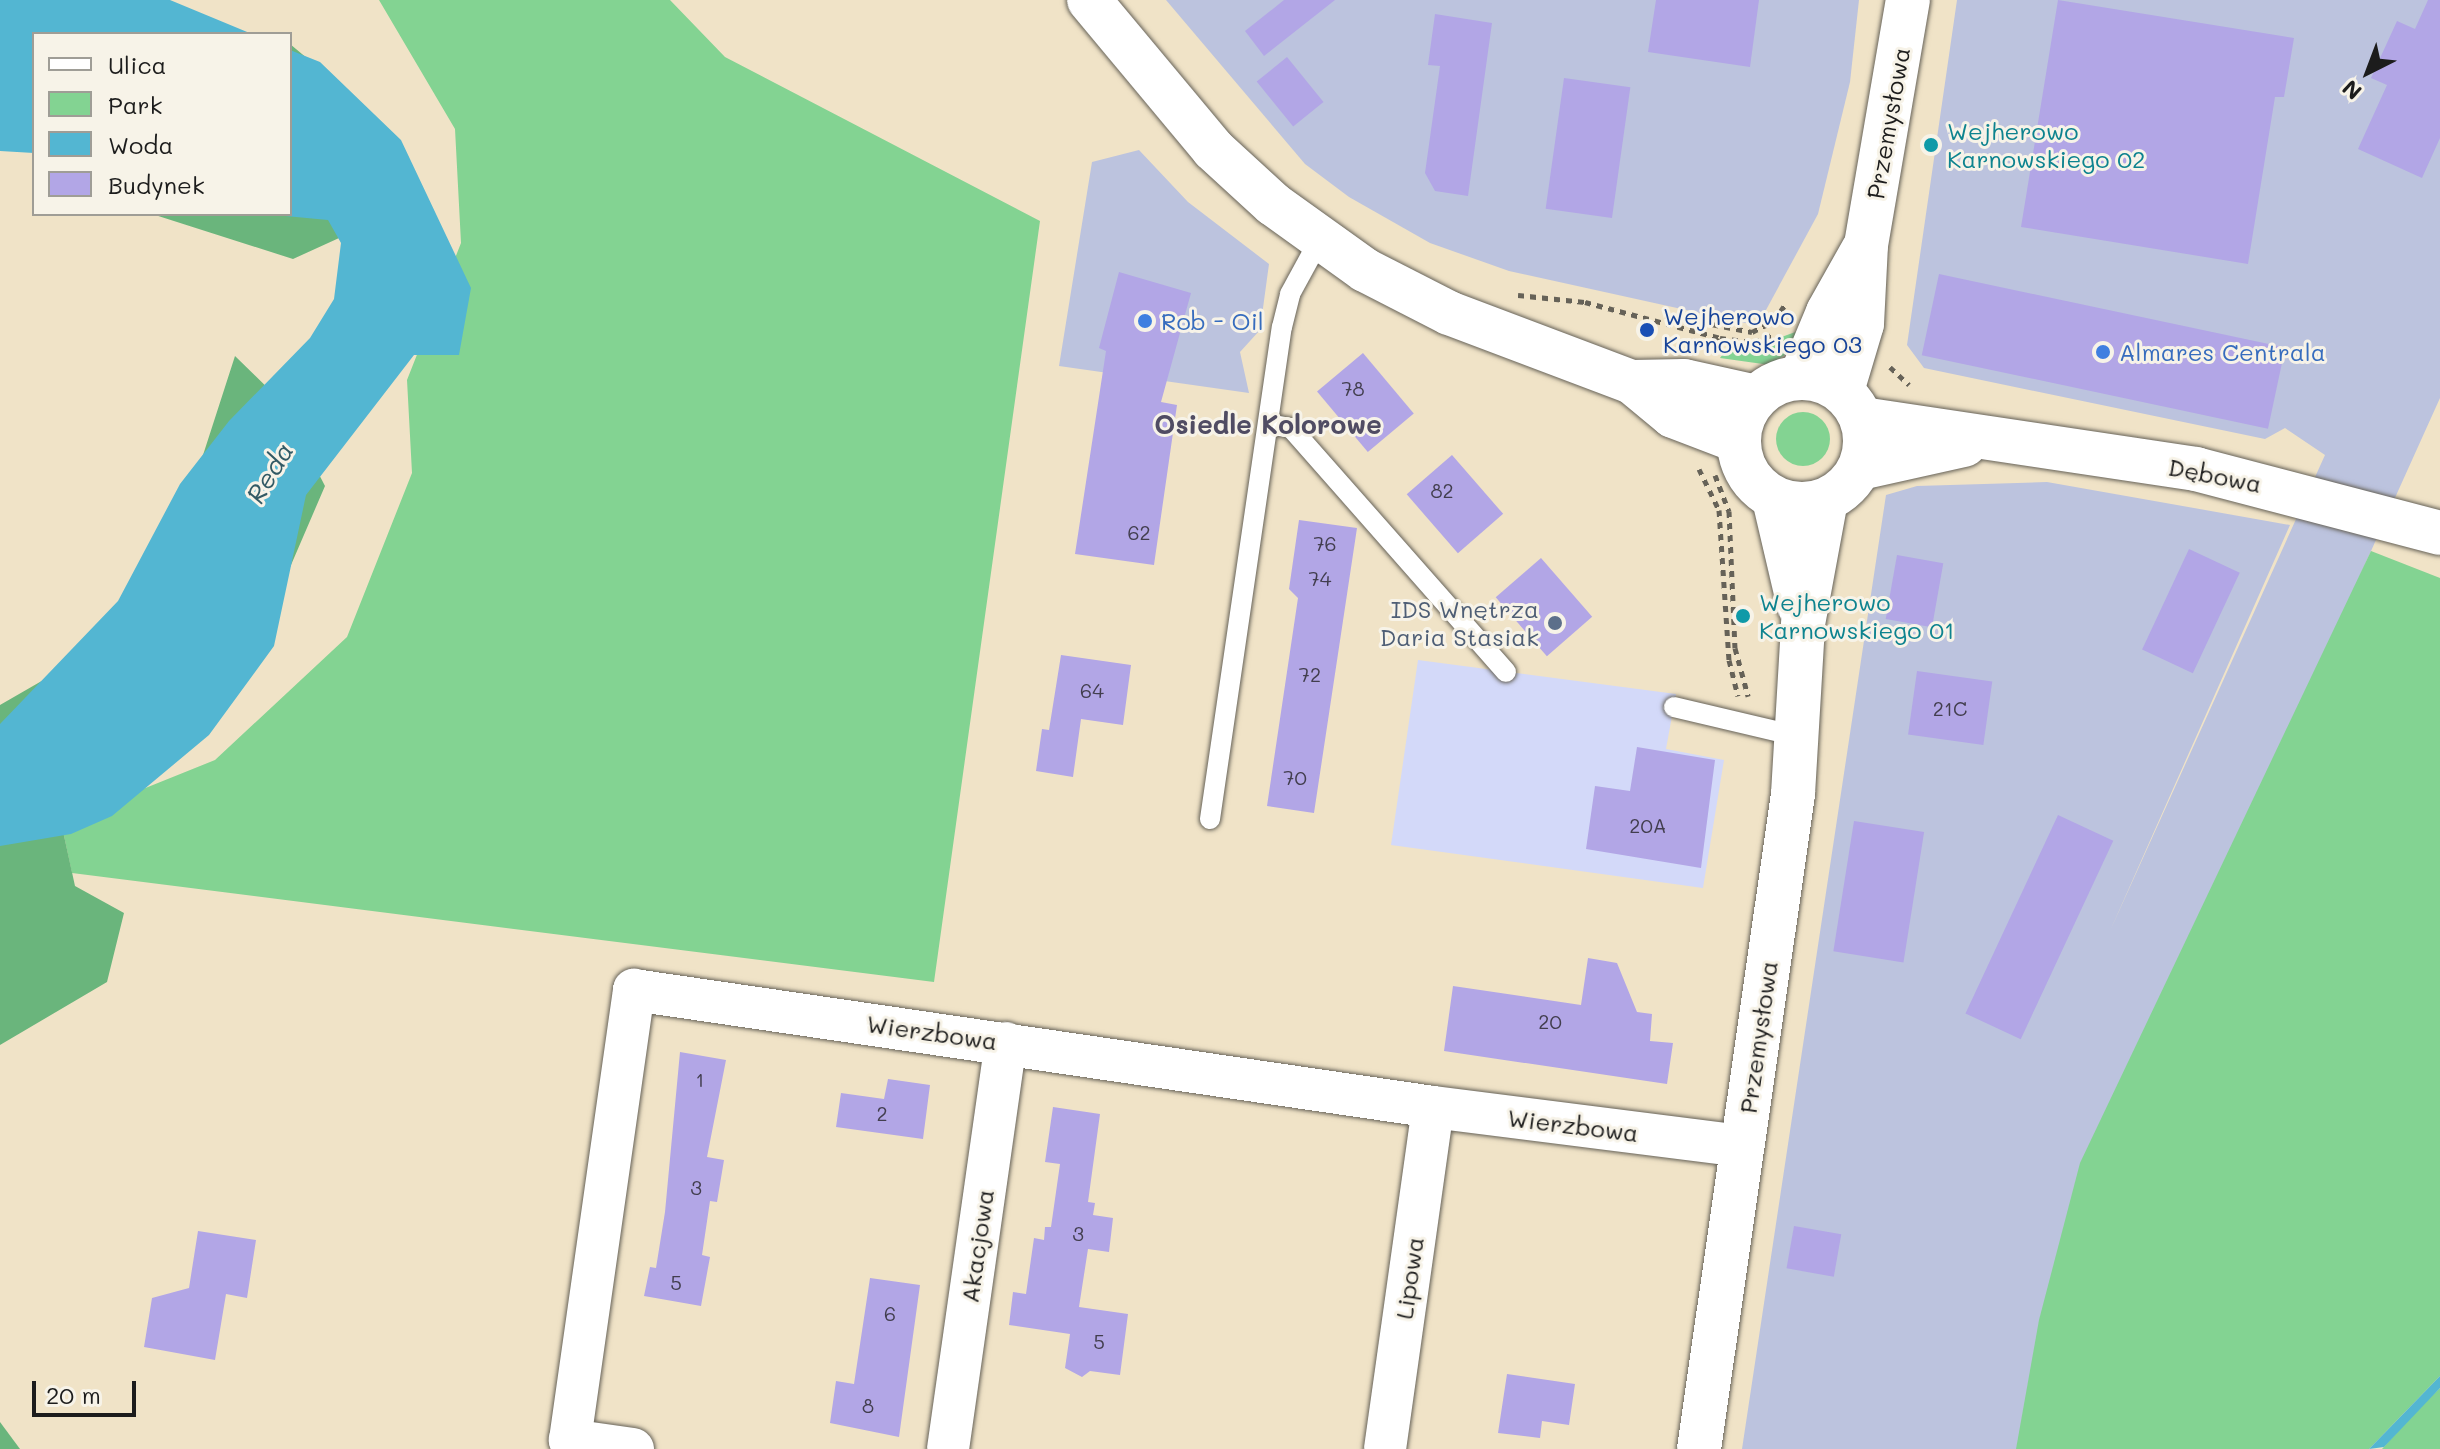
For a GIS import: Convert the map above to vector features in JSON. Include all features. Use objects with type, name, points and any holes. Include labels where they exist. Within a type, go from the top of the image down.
[{"type":"main road","points":[[1089,0],[1213,149],[1320,239],[1365,270],[1449,313],[1632,382],[1673,416],[1721,450],[1743,464],[1755,485],[1774,499],[1800,505],[1826,500],[1846,487],[1860,468],[1866,443],[1852,405],[1801,377],[1777,382],[1756,397],[1721,450]]},
{"type":"main road","name":"Przemysłowa","points":[[1852,405],[1862,324],[1866,245],[1908,0]]},
{"type":"main road","name":"Przemysłowa","points":[[1801,377],[1828,312],[1866,245]]},
{"type":"main road","points":[[1632,382],[1684,381],[1756,397]]},
{"type":"main road","name":"Dębowa","points":[[1852,405],[1986,440],[2196,469],[2440,533]]},
{"type":"main road","name":"Dębowa","points":[[1860,468],[1986,440]]},
{"type":"main road","name":"Przemysłowa","points":[[1774,499],[1803,624]]},
{"type":"main road","name":"Przemysłowa","points":[[1699,1449],[1793,794],[1768,731],[1803,624],[1826,500]]},
{"type":"street","name":"Wierzbowa","points":[[633,1449],[570,1440],[634,990],[1433,1107],[1743,1146]]},
{"type":"street","name":"Akacjowa","points":[[948,1449],[1006,1043]]},
{"type":"street","name":"Lipowa","points":[[1385,1449],[1433,1107]]},
{"type":"lane","points":[[1210,819],[1290,294],[1320,239]]},
{"type":"lane","points":[[1268,424],[1291,428],[1506,672]]},
{"type":"lane","points":[[1674,707],[1768,731]]},
{"type":"path","points":[[1508,295],[1585,302],[1720,338],[1754,342],[1785,328]]},
{"type":"path","points":[[1693,354],[1701,322],[1739,333],[1764,328],[1788,299]]},
{"type":"path","points":[[1714,359],[1720,338]]},
{"type":"path","points":[[1721,450],[1728,504],[1735,648],[1768,731]]},
{"type":"path","points":[[1688,460],[1706,478],[1719,510],[1729,660],[1768,731]]},
{"type":"shaded area","points":[[1166,0],[1859,0],[1850,82],[1818,214],[1766,310],[1745,323],[1509,271],[1430,243],[1349,197],[1305,164]]},
{"type":"shaded area","points":[[1957,0],[2440,0],[2440,398],[2362,571],[2035,1449],[1742,1449],[1886,495],[1917,486],[2047,482],[2290,525],[2110,931],[2325,455],[2285,428],[2265,439],[1924,368],[1907,345]]},
{"type":"shaded area","points":[[1139,150],[1188,202],[1269,264],[1260,330],[1240,352],[1249,393],[1059,366],[1092,162]]},
{"type":"shaded area","points":[[1418,660],[1676,694],[1666,749],[1724,760],[1703,888],[1391,845]]},
{"type":"green space","points":[[379,0],[670,0],[725,57],[1040,221],[934,982],[72,873],[61,822],[215,760],[347,637],[412,473],[407,380],[461,243],[455,129]]},
{"type":"green space","points":[[292,46],[326,74],[372,223],[293,259],[158,216],[292,216]]},
{"type":"green space","points":[[1801,330],[1792,350],[1770,365],[1720,358],[1728,347],[1757,346]]},
{"type":"green space","points":[[235,356],[281,401],[325,486],[257,644],[61,822],[75,886],[124,913],[107,982],[0,1045],[0,705],[59,671],[173,548]]},
{"type":"green space","points":[[1803,412],[1822,420],[1830,439],[1822,458],[1803,466],[1784,458],[1776,439],[1784,420]]},
{"type":"green space","points":[[2371,551],[2440,578],[2440,1376],[2369,1449],[2016,1449],[2039,1320],[2080,1163]]},
{"type":"green space","points":[[2440,1388],[2440,1449],[2382,1449],[2419,1408]]},
{"type":"green space","points":[[0,1422],[20,1449],[0,1449]]},
{"type":"water","points":[[0,0],[170,0],[247,32],[32,32],[32,153],[0,151]]},
{"type":"water","name":"Reda","points":[[292,51],[320,62],[401,140],[471,288],[459,355],[414,355],[306,495],[274,646],[209,735],[112,816],[71,834],[0,846],[0,724],[118,601],[180,484],[229,421],[310,338],[334,299],[341,243],[328,220],[285,216],[292,216]]},
{"type":"water","points":[[2440,1376],[2440,1388],[2384,1447],[2369,1449]]},
{"type":"building","points":[[1284,0],[1335,0],[1264,56],[1245,31]]},
{"type":"building","points":[[1656,0],[1759,0],[1750,67],[1648,52]]},
{"type":"building","points":[[2058,0],[2294,38],[2284,97],[2275,97],[2248,264],[2021,227]]},
{"type":"building","points":[[2428,0],[2440,0],[2440,138],[2422,178],[2358,149],[2387,85],[2371,78],[2397,21],[2415,29]]},
{"type":"building","points":[[1435,14],[1492,23],[1468,196],[1435,191],[1425,173],[1440,66],[1428,65]]},
{"type":"building","points":[[1287,57],[1324,102],[1293,127],[1257,82]]},
{"type":"building","points":[[1564,78],[1630,87],[1612,218],[1546,209]]},
{"type":"building","points":[[1119,272],[1191,293],[1161,402],[1177,405],[1154,565],[1075,554],[1106,351],[1099,348]]},
{"type":"building","name":"Almares Centrala","points":[[1939,274],[2285,348],[2268,429],[1922,355]]},
{"type":"building","points":[[1363,353],[1414,414],[1368,452],[1317,392]]},
{"type":"building","points":[[1452,455],[1503,514],[1458,553],[1407,494]]},
{"type":"building","points":[[1299,520],[1357,528],[1314,813],[1267,806],[1298,598],[1289,589]]},
{"type":"building","points":[[2189,549],[2240,573],[2193,673],[2142,650]]},
{"type":"building","points":[[1897,555],[1943,563],[1932,627],[1886,619]]},
{"type":"building","points":[[1541,558],[1592,617],[1547,656],[1496,597]]},
{"type":"building","points":[[1061,655],[1131,665],[1123,725],[1081,719],[1073,777],[1036,771],[1042,729],[1049,730]]},
{"type":"building","points":[[1917,671],[1992,682],[1983,745],[1908,734]]},
{"type":"building","points":[[1637,747],[1715,760],[1701,868],[1586,849],[1595,786],[1630,791]]},
{"type":"building","points":[[2058,815],[2113,841],[2021,1039],[1965,1013]]},
{"type":"building","points":[[1854,821],[1924,832],[1903,962],[1833,951]]},
{"type":"building","points":[[1588,958],[1617,963],[1637,1012],[1652,1014],[1650,1041],[1673,1043],[1667,1084],[1444,1051],[1453,986],[1581,1005]]},
{"type":"building","points":[[680,1052],[726,1060],[707,1157],[724,1160],[717,1202],[710,1201],[702,1255],[710,1257],[701,1306],[644,1296],[650,1267],[656,1268],[665,1212]]},
{"type":"building","points":[[888,1079],[930,1085],[923,1139],[836,1127],[841,1093],[884,1099]]},
{"type":"building","points":[[1053,1107],[1100,1114],[1088,1202],[1095,1203],[1093,1215],[1113,1218],[1109,1252],[1088,1249],[1079,1307],[1128,1314],[1120,1375],[1090,1371],[1082,1377],[1065,1368],[1070,1334],[1009,1325],[1013,1292],[1026,1294],[1034,1238],[1044,1240],[1045,1227],[1051,1227],[1060,1164],[1045,1162]]},
{"type":"building","points":[[1794,1226],[1841,1234],[1834,1277],[1787,1268]]},
{"type":"building","points":[[198,1231],[256,1240],[247,1298],[226,1294],[215,1360],[144,1347],[152,1298],[189,1288]]},
{"type":"building","points":[[870,1278],[920,1285],[899,1437],[830,1423],[836,1381],[854,1384]]},
{"type":"building","points":[[1507,1374],[1575,1384],[1569,1425],[1542,1421],[1540,1438],[1498,1433]]},
{"type":"place","name":"Wejherowo Karnowskiego 02","points":[[1931,145]]},
{"type":"place","name":"Rob - Oil","points":[[1145,321]]},
{"type":"place","name":"Wejherowo Karnowskiego 03","points":[[1647,330]]},
{"type":"place","name":"Almares Centrala","points":[[2103,352]]},
{"type":"place","name":"Wejherowo Karnowskiego 01","points":[[1743,616]]},
{"type":"place","name":"IDS Wnętrza Daria Stasiak","points":[[1555,623]]},
{"type":"district","name":"Osiedle Kolorowe","points":[[1268,425]]}]
